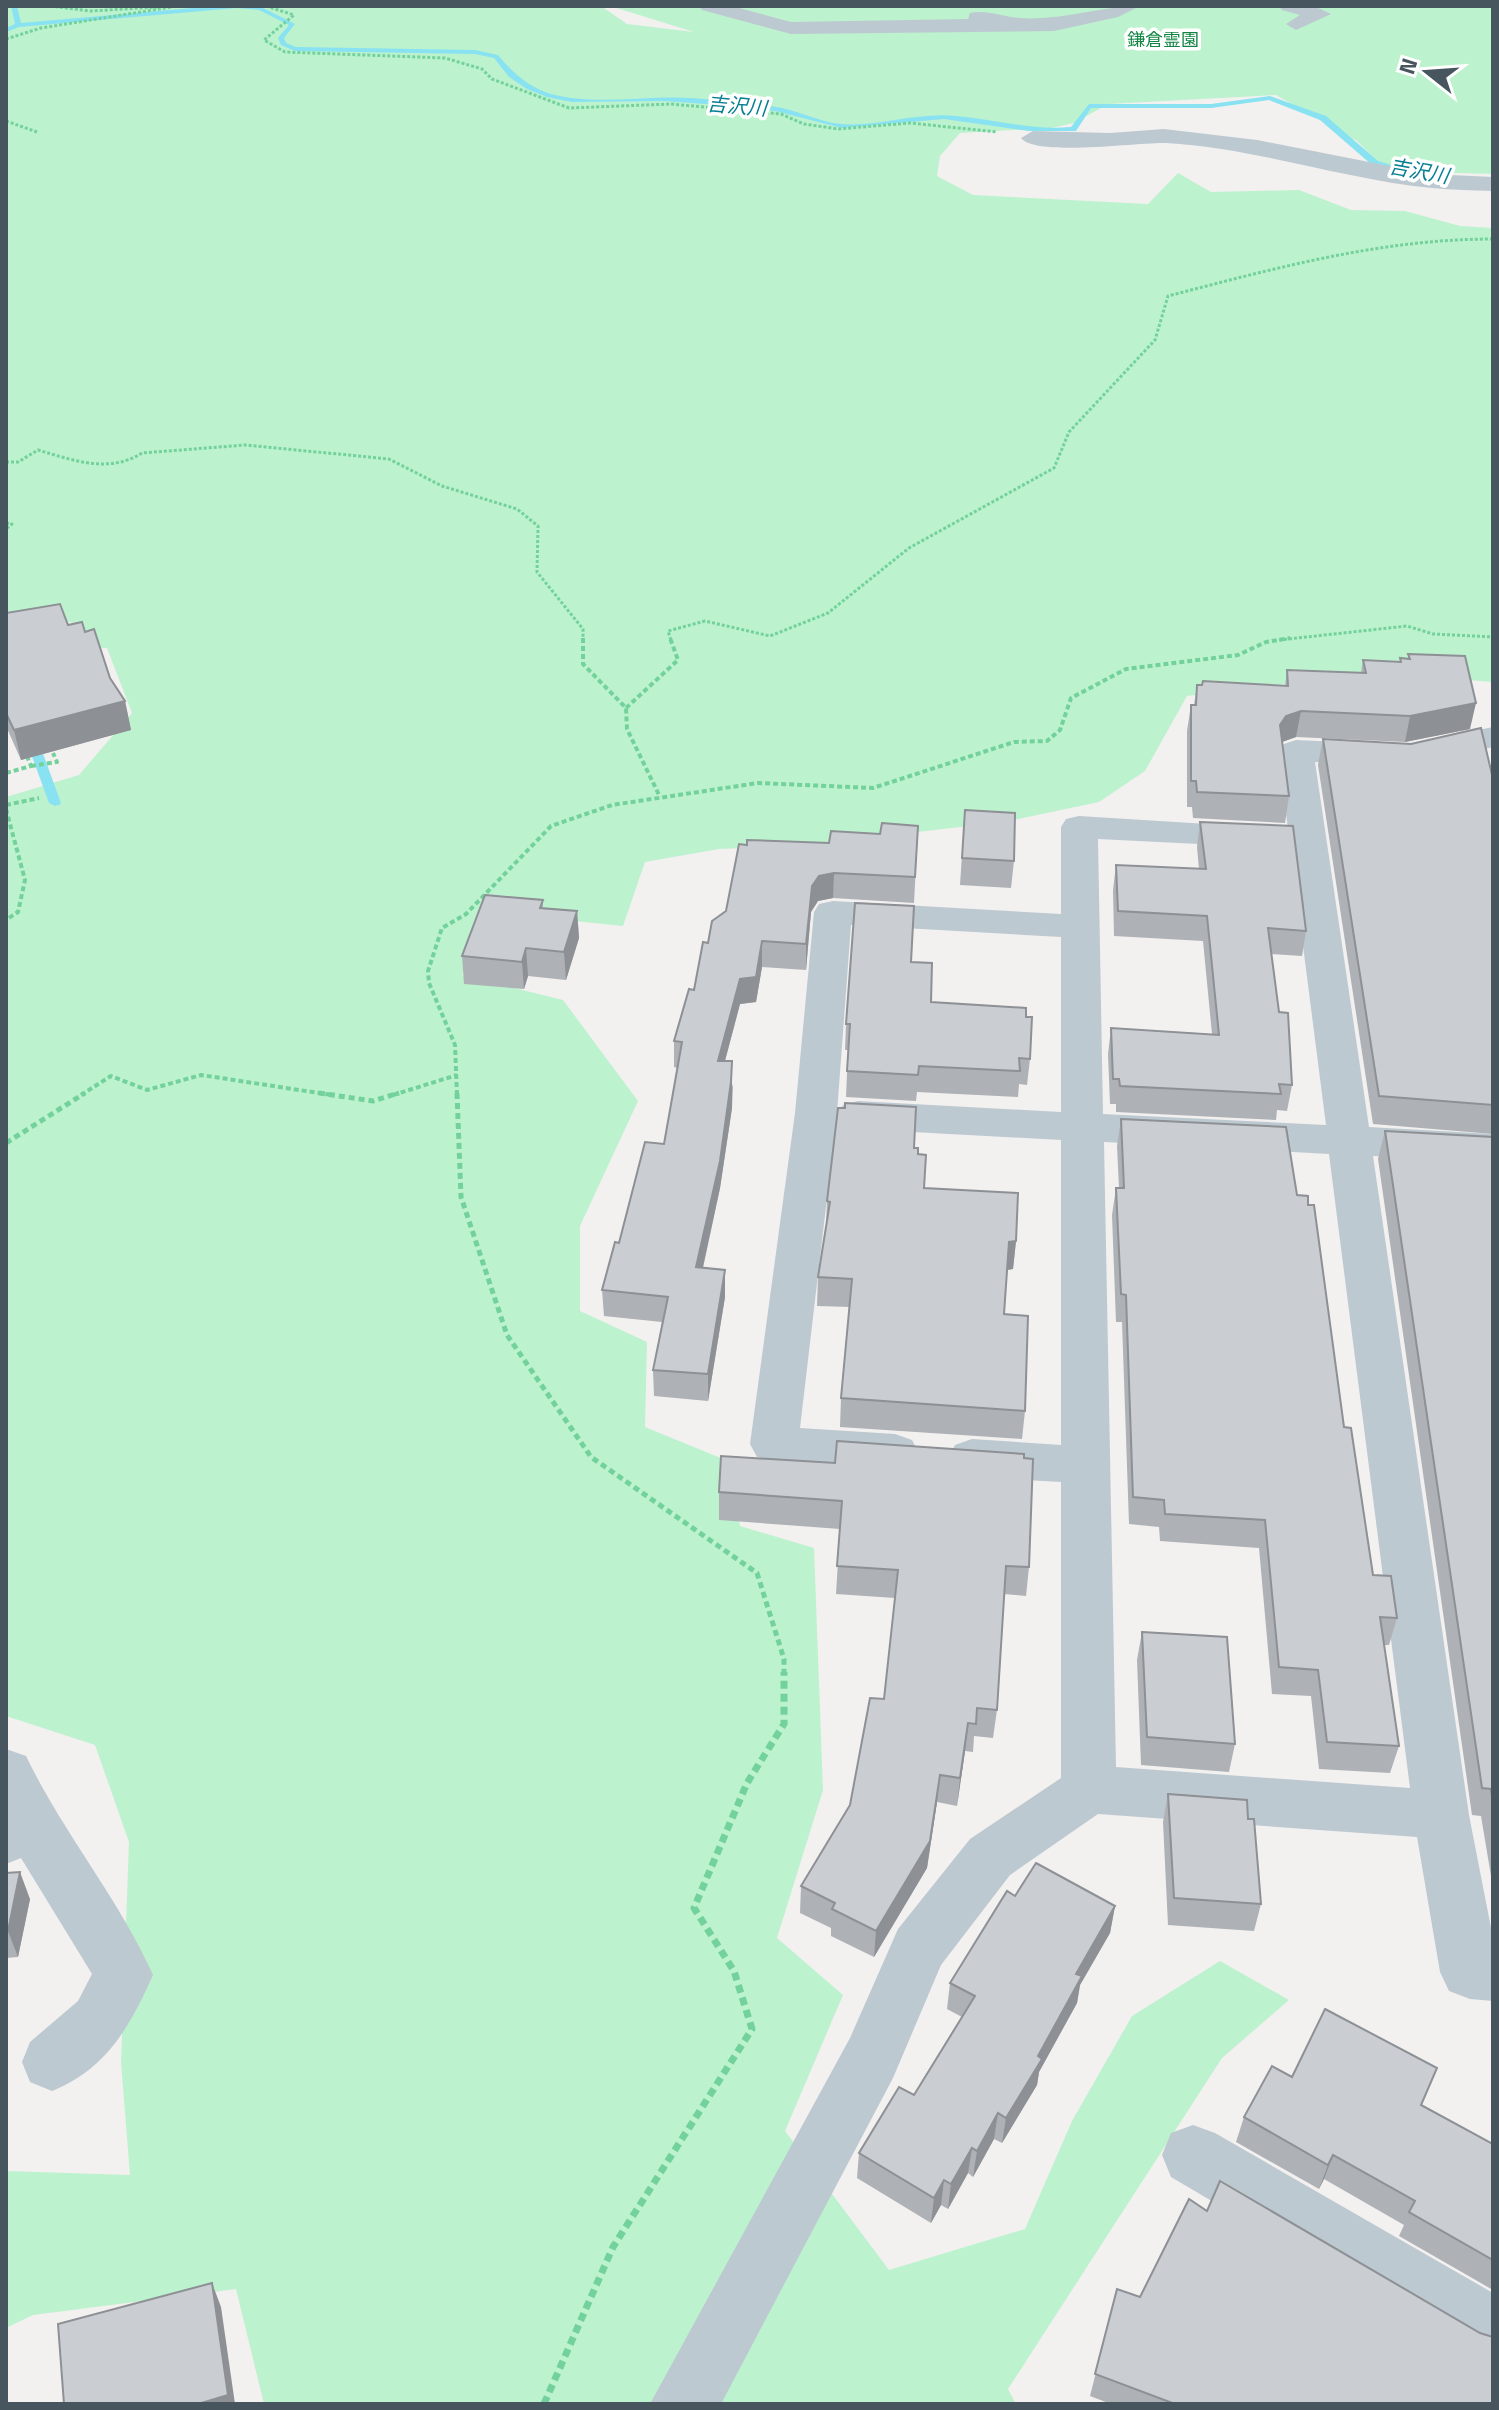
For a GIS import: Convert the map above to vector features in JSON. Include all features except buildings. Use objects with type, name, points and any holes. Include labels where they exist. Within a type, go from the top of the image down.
[{"type":"street","points":[[709,6],[791,28],[1077,24],[1130,6]]},
{"type":"street","points":[[938,6],[1006,25]]},
{"type":"street","points":[[1033,138],[1110,140],[1164,136],[1257,147],[1430,181],[1493,184]]},
{"type":"street","points":[[1493,737],[1405,756],[1296,751],[1441,1815],[1470,1972],[1493,1974]]},
{"type":"street","points":[[1089,1789],[1079,827],[1306,838]]},
{"type":"street","points":[[1078,927],[833,912],[816,1113],[774,1444],[1085,1465]]},
{"type":"street","points":[[816,1113],[1493,1148]]},
{"type":"street","points":[[6,1773],[19,1832],[101,1931],[123,1975],[99,2021],[52,2062]]},
{"type":"street","points":[[684,2404],[872,2058],[919,1948],[990,1857],[1089,1789],[1441,1815]]},
{"type":"street","points":[[1193,2155],[1493,2330]]},
{"type":"path","points":[[50,6],[90,11],[166,6]]},
{"type":"path","points":[[6,39],[41,28],[178,6]]},
{"type":"path","points":[[266,6],[294,15],[264,40],[285,52],[445,58],[482,69],[492,79],[540,100],[569,108],[671,104],[781,114],[804,124],[838,129],[910,123],[1033,138]]},
{"type":"path","points":[[6,121],[37,132]]},
{"type":"path","points":[[626,708],[678,660],[668,631],[705,621],[770,636],[828,613],[909,548],[1054,468],[1069,432],[1112,390],[1155,340],[1168,296],[1338,255],[1398,246],[1493,239]]},
{"type":"path","points":[[6,462],[18,462],[38,450],[81,462],[113,463],[134,460],[142,453],[245,445],[389,459],[442,486],[517,509],[538,526],[537,572],[583,629],[583,664],[626,708],[627,729],[660,797]]},
{"type":"path","points":[[544,2404],[613,2247],[752,2029],[734,1971],[694,1908],[747,1783],[784,1724],[784,1659],[757,1573],[591,1457],[507,1335],[461,1197],[455,1045],[429,983],[428,971],[442,928],[466,914],[551,826],[612,805],[775,781],[873,788],[1014,742],[1027,746],[1054,739],[1065,728],[1071,698],[1112,676],[1140,666],[1238,655],[1266,642],[1330,633],[1354,633],[1387,626],[1493,637]]},
{"type":"path","points":[[25,752],[33,766]]},
{"type":"path","points":[[6,773],[57,762],[53,753]]},
{"type":"path","points":[[6,920],[18,912],[25,880],[6,807],[39,798]]},
{"type":"path","points":[[6,1143],[111,1076],[147,1090],[201,1075],[373,1101],[457,1075]]},
{"type":"green space","name":"鎌倉霊園","points":[[6,6],[601,6],[627,24],[694,32],[610,6],[1493,6],[1493,174],[1387,171],[1357,141],[1276,95],[1108,104],[1074,123],[1051,128],[960,133],[940,156],[937,176],[973,195],[1148,204],[1178,173],[1211,192],[1299,190],[1351,210],[1405,211],[1460,226],[1493,228],[1493,682],[1378,673],[1187,696],[1145,771],[1099,802],[1004,822],[795,846],[719,849],[645,862],[623,926],[486,912],[462,975],[563,1000],[638,1101],[580,1226],[580,1311],[647,1342],[645,1427],[728,1461],[740,1526],[814,1548],[823,1790],[777,1938],[843,1995],[785,2131],[889,2270],[1025,2229],[1072,2121],[1132,2016],[1220,1961],[1289,2000],[1222,2058],[1008,2389],[1016,2404],[264,2404],[236,2289],[33,2315],[6,2328],[6,2171],[130,2175],[121,2062],[129,1842],[95,1745],[6,1716],[6,797],[79,775],[132,713],[107,648],[84,647],[71,622],[34,626],[6,615]]},
{"type":"waterway","name":"吉沢川","points":[[14,6],[18,25]]},
{"type":"waterway","name":"吉沢川","points":[[18,25],[237,6],[260,8],[293,25],[281,38],[283,44],[295,49],[475,52],[496,56],[511,75],[529,88],[550,96],[595,101],[664,99],[775,109],[842,126],[944,117],[1058,130],[1073,129],[1089,106],[1211,106],[1270,98],[1323,118],[1375,163],[1401,169]]},
{"type":"waterway","points":[[6,30],[18,25]]},
{"type":"waterway","points":[[32,740],[55,803]]}]
